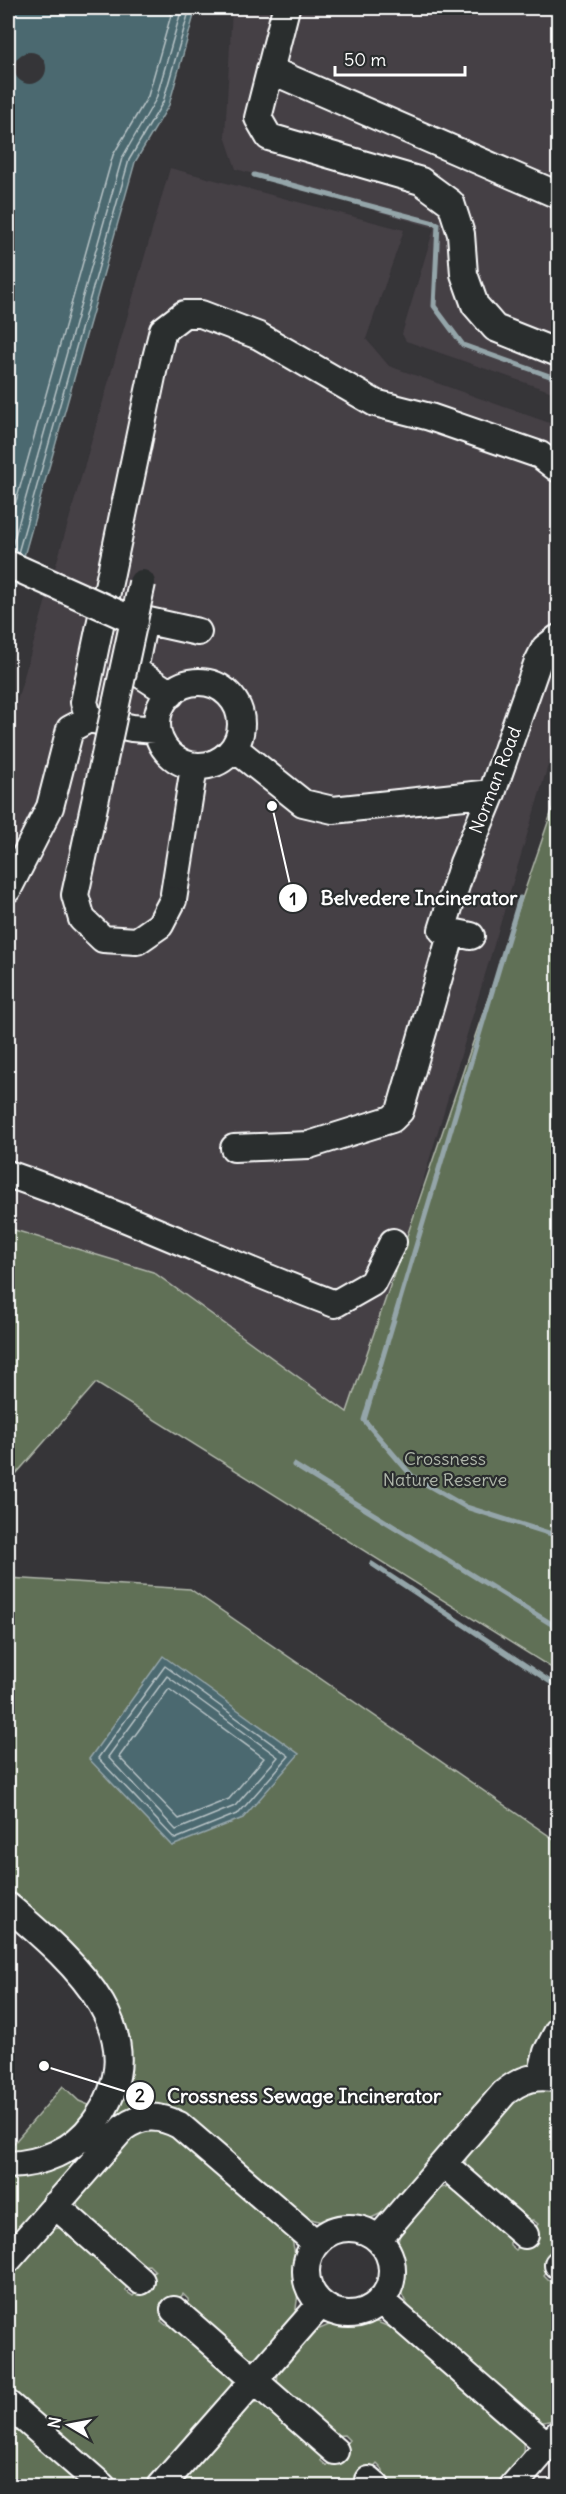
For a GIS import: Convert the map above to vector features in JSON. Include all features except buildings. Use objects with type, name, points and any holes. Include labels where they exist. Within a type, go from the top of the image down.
[{"type":"street","points":[[286,8],[258,118],[269,137],[421,181],[451,203],[461,234],[464,274],[475,305],[495,328],[558,353]]},
{"type":"street","points":[[270,70],[558,195]]},
{"type":"street","points":[[88,719],[84,702],[155,362],[163,330],[184,314],[201,314],[259,336],[375,403],[430,417],[540,455],[558,469]]},
{"type":"street","points":[[8,564],[135,621]]},
{"type":"street","points":[[142,583],[75,895],[82,919],[103,939],[137,941],[160,925],[173,900],[194,766]]},
{"type":"street","points":[[171,693],[134,670],[144,620],[198,632]]},
{"type":"street","name":"Norman Road","points":[[234,1148],[309,1145],[392,1119],[400,1111],[455,933],[463,863],[492,794],[537,664],[545,648],[558,638]]},
{"type":"street","points":[[213,683],[235,700],[240,710],[242,731],[234,748],[229,755],[208,767],[177,762],[162,747],[156,730],[164,701],[171,693],[187,684],[213,683]]},
{"type":"street","points":[[8,889],[50,807],[70,729],[88,719],[132,728],[156,730]]},
{"type":"street","points":[[234,748],[303,803],[333,810],[492,794]]},
{"type":"street","points":[[8,1174],[174,1237],[262,1277],[335,1304],[372,1283],[393,1242]]},
{"type":"street","points":[[8,1906],[48,1940],[93,1991],[105,2009],[113,2028],[117,2045],[117,2065],[109,2099],[100,2115],[75,2143],[41,2161],[8,2165]]},
{"type":"street","points":[[378,2239],[504,2093],[523,2081],[550,2078],[547,2052],[558,2031]]},
{"type":"street","points":[[8,2260],[123,2128],[143,2116],[156,2116],[180,2125],[315,2244]]},
{"type":"street","points":[[444,2164],[525,2235]]},
{"type":"street","points":[[55,2205],[141,2281]]},
{"type":"street","points":[[339,2229],[359,2230],[378,2239],[391,2263],[391,2277],[387,2291],[380,2300],[366,2310],[352,2314],[338,2313],[321,2304],[314,2297],[308,2284],[306,2270],[308,2256],[315,2244],[326,2234],[339,2229]]},
{"type":"street","points":[[380,2300],[553,2440],[524,2483]]},
{"type":"street","points":[[161,2487],[321,2304]]},
{"type":"street","points":[[174,2310],[335,2451]]},
{"type":"street","points":[[8,2404],[102,2487]]},
{"type":"shaded area","points":[[232,8],[558,8],[558,394],[406,341],[402,334],[434,228],[236,169],[225,136]]},
{"type":"shaded area","points":[[170,168],[404,230],[366,339],[389,366],[558,426],[558,732],[395,1274],[347,1412],[153,1272],[8,1228],[8,732]]},
{"type":"green space","name":"Crossness Nature Reserve","points":[[558,793],[558,1672],[96,1383],[8,1483],[8,1228],[153,1272],[347,1412]]},
{"type":"green space","points":[[8,1578],[190,1589],[558,1842],[558,2022],[536,2069],[388,2210],[367,2220],[349,2224],[332,2225],[301,2216],[153,2108],[8,2247],[8,2172],[49,2165],[125,2062],[41,1923],[8,1892]]},
{"type":"green space","points":[[63,2086],[79,2101],[96,2108],[68,2138],[8,2158],[8,2139],[14,2143]]},
{"type":"green space","points":[[558,2088],[558,2257],[544,2275],[549,2280],[558,2279],[558,2419],[544,2422],[535,2421],[416,2316],[403,2297],[396,2262],[399,2237],[404,2226],[434,2192],[453,2186],[509,2226],[510,2245],[516,2250],[538,2224],[533,2220],[514,2221],[465,2166],[467,2153],[521,2091]]},
{"type":"green space","points":[[160,2125],[291,2235],[300,2277],[292,2321],[262,2356],[248,2359],[190,2318],[188,2299],[183,2294],[161,2321],[166,2325],[184,2323],[233,2377],[231,2392],[151,2484],[133,2486],[110,2475],[90,2457],[79,2458],[8,2396],[8,2272],[40,2237],[56,2228],[65,2227],[126,2273],[126,2291],[133,2296],[155,2271],[149,2265],[131,2266],[78,2214],[77,2199],[128,2134]]},
{"type":"green space","points":[[351,2320],[377,2322],[402,2332],[521,2435],[523,2450],[520,2463],[503,2486],[384,2486],[383,2470],[377,2464],[357,2486],[172,2486],[248,2404],[261,2401],[320,2443],[321,2461],[327,2466],[349,2440],[344,2435],[325,2436],[277,2387],[278,2369],[310,2333],[336,2322]]},
{"type":"green space","points":[[8,2411],[93,2486],[8,2486]]},
{"type":"water","points":[[8,8],[196,8],[169,105],[135,162],[8,613]]},
{"type":"water","points":[[163,1656],[299,1754],[243,1818],[172,1846],[89,1759]]},
{"type":"pier","points":[[30,52],[41,57],[46,68],[41,79],[30,84],[19,79],[14,68],[19,57]]},
{"type":"waterway","points":[[254,175],[438,224],[434,306],[463,345],[558,379]]},
{"type":"waterway","points":[[520,898],[364,1420],[412,1476],[466,1507],[558,1536]]},
{"type":"waterway","points":[[294,1465],[558,1628]]},
{"type":"waterway","points":[[372,1564],[558,1687]]},
{"type":"place","name":"Belvedere Incinerator","points":[[272,806]]},
{"type":"place","name":"Crossness Sewage Incinerator","points":[[44,2066]]}]
